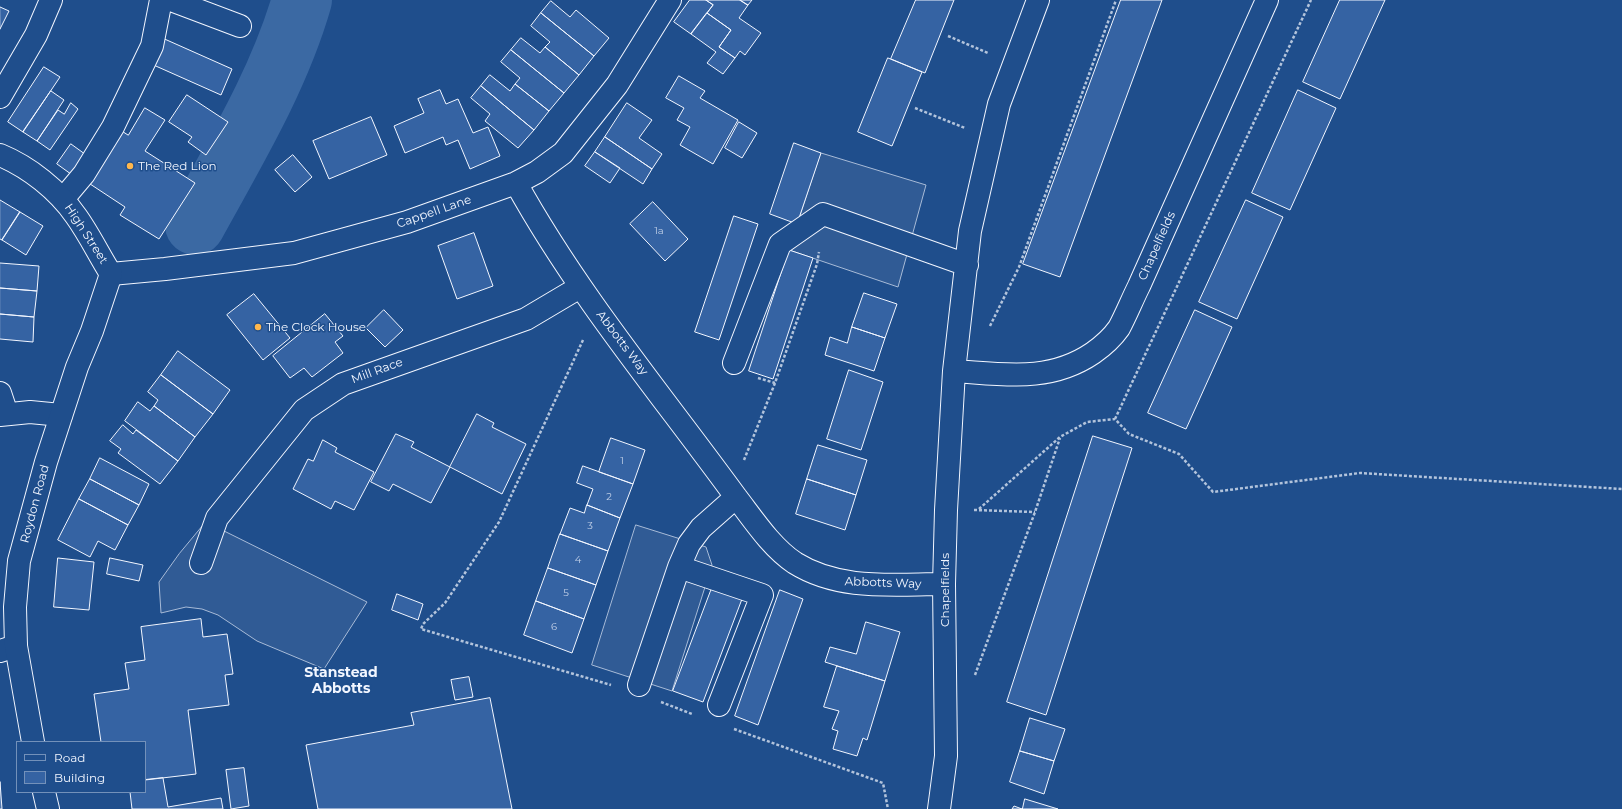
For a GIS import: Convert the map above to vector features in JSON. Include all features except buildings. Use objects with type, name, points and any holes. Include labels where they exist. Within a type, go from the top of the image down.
[{"type":"street","points":[[0,97],[36,35],[51,0]]},
{"type":"street","points":[[63,199],[84,174],[113,127],[152,46],[161,0]]},
{"type":"street","points":[[172,0],[240,26]]},
{"type":"street","name":"Cappell Lane","points":[[111,274],[165,269],[294,252],[407,222],[516,183],[537,172],[563,153],[617,85],[670,0]]},
{"type":"street","name":"Chapelfields","points":[[939,809],[946,756],[944,584],[946,510],[954,371],[970,232],[999,104],[1038,0]]},
{"type":"street","name":"Chapelfields","points":[[954,371],[1024,375],[1044,374],[1067,368],[1084,359],[1110,339],[1118,328],[1133,299],[1267,0]]},
{"type":"street","name":"High Street","points":[[0,155],[40,179],[63,199],[77,216],[111,274]]},
{"type":"street","name":"Abbotts Way","points":[[516,183],[542,229],[580,287],[736,497],[762,531],[779,548],[795,562],[813,572],[834,580],[856,584],[944,584]]},
{"type":"street","points":[[734,362],[780,244],[823,214],[967,265]]},
{"type":"street","name":"Roydon Road","points":[[33,741],[8,648],[15,607],[19,561],[46,462],[61,415],[111,274]]},
{"type":"street","name":"Mill Race","points":[[201,563],[217,518],[304,410],[337,388],[399,363],[526,319],[580,287]]},
{"type":"street","points":[[0,393],[4,415],[30,412],[61,415]]},
{"type":"street","points":[[638,686],[679,567],[689,544],[701,528],[736,497]]},
{"type":"street","points":[[679,567],[762,595],[719,705]]},
{"type":"street","points":[[44,793],[48,809]]},
{"type":"path","points":[[988,330],[1019,267],[1116,0]]},
{"type":"path","points":[[1115,419],[1311,0]]},
{"type":"path","points":[[948,36],[992,54]]},
{"type":"path","points":[[915,108],[970,130]]},
{"type":"path","points":[[738,457],[743,463],[775,383],[817,264],[823,214]]},
{"type":"path","points":[[597,310],[499,522],[445,603],[424,624],[421,630],[613,685]]},
{"type":"path","points":[[752,376],[775,383]]},
{"type":"path","points":[[1035,512],[979,510],[1060,437],[1087,422],[1115,419]]},
{"type":"path","points":[[1115,419],[1129,434],[1179,454],[1213,492],[1360,473],[1622,489]]},
{"type":"path","points":[[973,682],[1035,512],[1060,437]]},
{"type":"path","points":[[658,702],[696,715]]},
{"type":"path","points":[[733,728],[884,782],[888,809]]},
{"type":"shaded area","points":[[821,153],[926,185],[898,287],[789,250]]},
{"type":"shaded area","points":[[206,522],[367,602],[324,669],[257,641],[218,615],[202,609],[186,607],[161,613],[159,582],[179,554]]},
{"type":"shaded area","points":[[636,525],[706,547],[712,565],[672,691],[592,665]]},
{"type":"waterway","points":[[195,225],[269,87],[281,59],[302,0]]},
{"type":"place","name":"The Red Lion","points":[[130,166]]},
{"type":"place","name":"The Clock House","points":[[258,327]]},
{"type":"district","name":"Stanstead Abbotts","points":[[341,682]]}]
